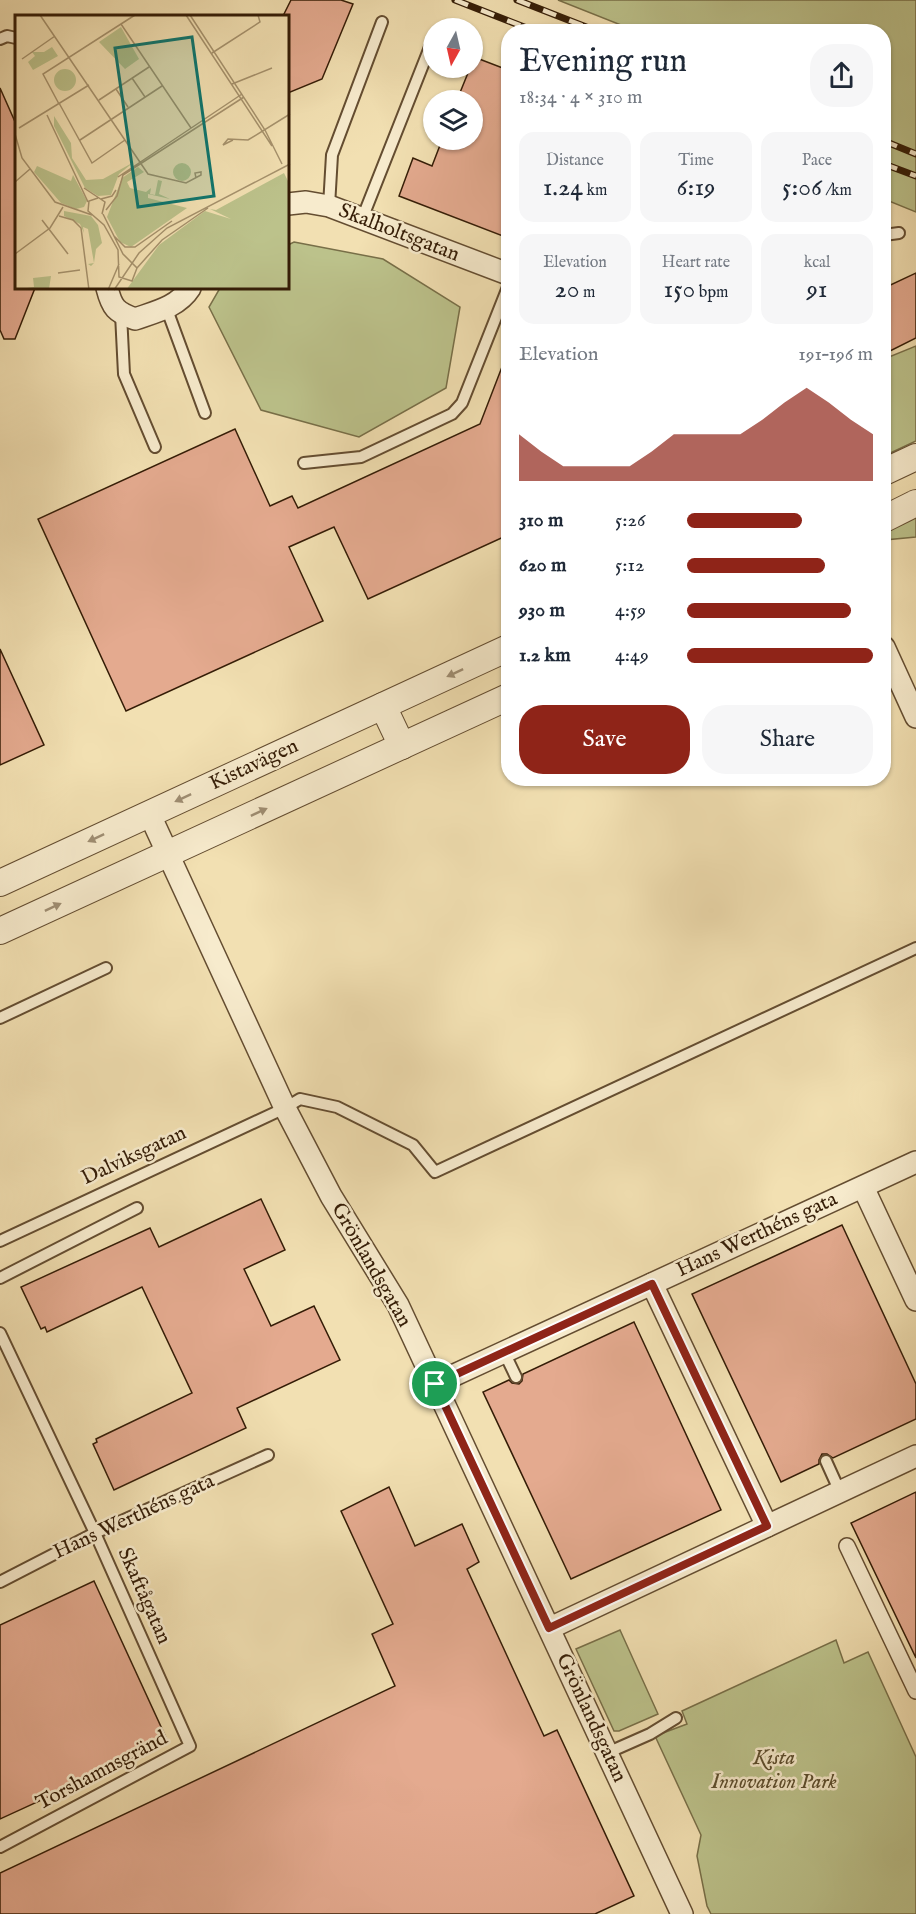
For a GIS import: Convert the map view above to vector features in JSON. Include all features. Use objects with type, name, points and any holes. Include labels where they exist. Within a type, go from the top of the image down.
[{"type":"street","name":"Skalholtsgatan","points":[[290,204],[306,202],[329,206],[501,271]]},
{"type":"street","points":[[108,290],[111,304],[122,314],[135,319],[183,299],[189,290]]},
{"type":"street","points":[[891,469],[916,457]]},
{"type":"street","points":[[891,516],[916,503]]},
{"type":"street","name":"Kistavägen","points":[[0,883],[501,651]]},
{"type":"street","points":[[891,662],[916,717]]},
{"type":"street","points":[[0,931],[501,700]]},
{"type":"street","points":[[383,706],[402,746]]},
{"type":"street","name":"Grönlandsgatan","points":[[149,813],[285,1108],[331,1196],[398,1305],[682,1914]]},
{"type":"street","name":"Hans Werthéns gata","points":[[435,1384],[916,1162]]},
{"type":"street","points":[[863,1187],[916,1300]]},
{"type":"street","points":[[652,1284],[767,1526]]},
{"type":"street","points":[[549,1628],[916,1456]]},
{"type":"street","points":[[847,1546],[912,1672],[916,1691]]},
{"type":"lane","points":[[329,206],[332,155],[382,22]]},
{"type":"lane","points":[[0,39],[7,36],[15,38]]},
{"type":"lane","points":[[362,219],[423,65]]},
{"type":"lane","points":[[891,235],[899,234]]},
{"type":"lane","points":[[304,464],[361,457],[452,414],[462,403],[501,305]]},
{"type":"lane","points":[[166,308],[206,413]]},
{"type":"lane","points":[[122,314],[124,374],[155,447]]},
{"type":"lane","name":"Dalviksgatan","points":[[0,1241],[300,1099],[337,1107],[412,1145],[435,1172],[916,948]]},
{"type":"lane","points":[[0,1018],[106,968]]},
{"type":"lane","points":[[0,1278],[137,1208]]},
{"type":"lane","name":"Skaftågatan","points":[[0,1333],[95,1533],[190,1746]]},
{"type":"lane","points":[[504,1352],[516,1377]]},
{"type":"lane","name":"Hans Werthéns gata","points":[[0,1582],[95,1533],[268,1455]]},
{"type":"lane","points":[[826,1461],[840,1492]]},
{"type":"lane","points":[[607,1754],[650,1734],[676,1718]]},
{"type":"lane","name":"Torshamnsgränd","points":[[0,1847],[190,1746]]},
{"type":"green space","points":[[558,0],[916,0],[916,212],[891,202],[891,24],[618,24]]},
{"type":"green space","points":[[294,242],[383,259],[460,307],[446,388],[359,437],[261,410],[209,307],[219,290],[290,290],[290,244]]},
{"type":"green space","points":[[916,346],[916,441],[891,453],[891,356]]},
{"type":"green space","points":[[916,515],[916,537],[891,539],[892,528]]},
{"type":"green space","points":[[620,1630],[658,1714],[619,1731],[614,1731],[576,1649]]},
{"type":"green space","name":"Kista Innovation Park","points":[[836,1640],[844,1663],[868,1652],[916,1757],[916,1914],[711,1914],[707,1906],[697,1856],[701,1835],[655,1736],[687,1724],[682,1711]]},
{"type":"building","points":[[291,0],[341,0],[353,4],[322,79],[290,92],[290,15],[284,15]]},
{"type":"building","points":[[483,60],[501,67],[501,235],[399,196],[413,158],[432,166],[438,150],[483,150],[483,90],[461,90],[466,78],[483,78]]},
{"type":"building","points":[[0,88],[15,122],[15,290],[34,290],[15,339],[4,339],[0,330]]},
{"type":"building","points":[[916,273],[916,338],[891,350],[891,285]]},
{"type":"building","points":[[501,370],[501,538],[368,599],[334,527],[289,547],[323,621],[126,711],[38,519],[235,429],[270,506],[292,496],[298,508],[480,424]]},
{"type":"building","points":[[0,649],[44,745],[0,765]]},
{"type":"building","points":[[261,1199],[285,1250],[244,1269],[271,1326],[314,1306],[340,1360],[237,1408],[246,1428],[114,1490],[93,1444],[97,1442],[96,1439],[192,1393],[142,1287],[47,1332],[45,1327],[41,1329],[21,1287],[150,1228],[159,1247]]},
{"type":"building","points":[[842,1225],[916,1384],[916,1419],[833,1458],[822,1454],[819,1464],[781,1482],[692,1294]]},
{"type":"building","points":[[634,1322],[721,1510],[571,1579],[483,1392],[509,1380],[519,1384],[523,1374]]},
{"type":"building","points":[[389,1487],[415,1546],[462,1524],[479,1562],[467,1569],[544,1736],[557,1730],[634,1896],[595,1914],[0,1914],[0,1873],[395,1686],[372,1634],[393,1624],[341,1511]]},
{"type":"building","points":[[916,1492],[916,1658],[851,1523]]},
{"type":"building","points":[[94,1581],[168,1742],[0,1819],[0,1625]]},
{"type":"railway","points":[[455,0],[516,24]]},
{"type":"railway","points":[[517,0],[578,24]]},
{"type":"railway","points":[[891,144],[916,154]]},
{"type":"railway","points":[[891,167],[916,176]]},
{"type":"route","points":[[652,1284],[767,1526],[549,1628],[435,1384],[652,1284]]}]
